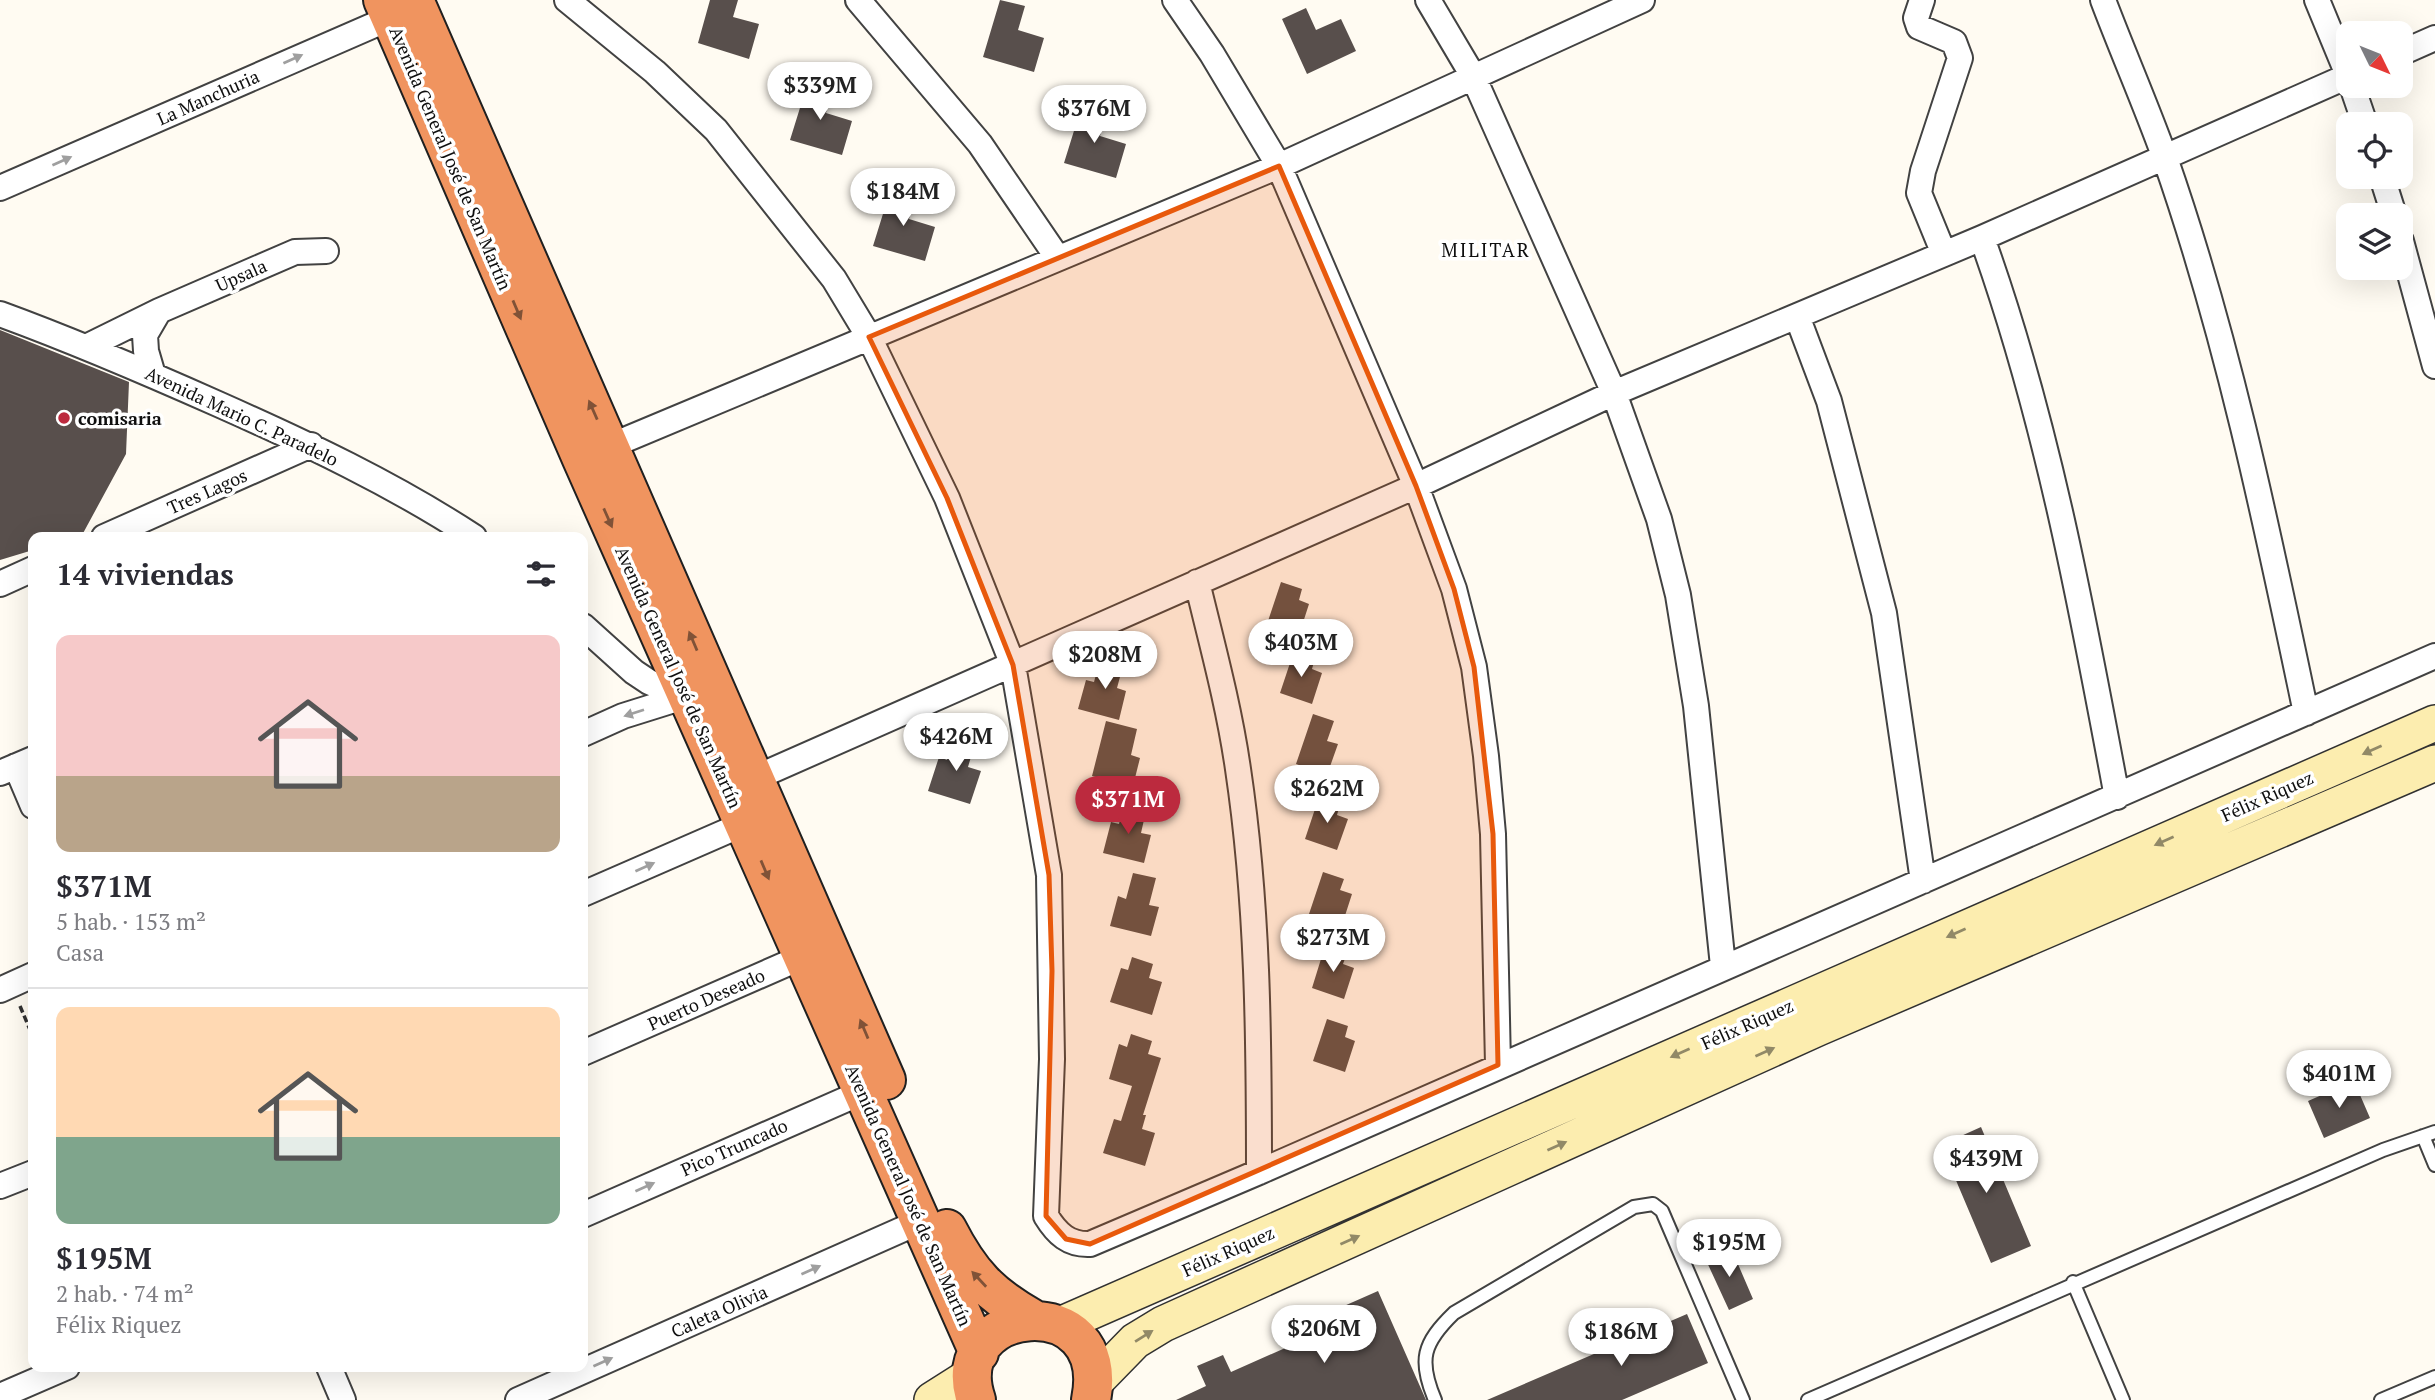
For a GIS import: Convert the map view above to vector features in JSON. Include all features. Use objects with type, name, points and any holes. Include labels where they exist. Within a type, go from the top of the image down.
[{"type":"highway","name":"Avenida General José de San Martín","points":[[401,6],[699,691],[875,1087],[968,1266],[1000,1300],[1046,1322],[1084,1345],[1092,1363],[1093,1391]]},
{"type":"highway","name":"Avenida General José de San Martín","points":[[699,691],[734,735],[755,778],[757,819]]},
{"type":"highway","name":"Avenida General José de San Martín","points":[[875,1087],[919,1222],[976,1376]]},
{"type":"highway","name":"Avenida General José de San Martín","points":[[976,1376],[1001,1328],[1046,1322]]},
{"type":"street","points":[[567,0],[654,72],[716,130],[834,279],[869,337],[947,498],[1013,665],[1049,875],[1052,1059],[1046,1216],[1055,1231],[1079,1245],[1090,1244],[1259,1172],[1723,966],[2117,797],[2435,656]]},
{"type":"street","points":[[858,0],[901,47],[980,144],[1057,257]]},
{"type":"street","points":[[1175,0],[1212,54],[1279,166],[1416,486],[1454,589],[1474,667],[1493,835],[1498,1065]]},
{"type":"street","points":[[1428,0],[1473,76],[1614,393],[1655,507],[1678,595],[1696,706],[1723,966]]},
{"type":"street","points":[[595,453],[1279,166],[1642,0]]},
{"type":"street","points":[[1922,0],[1916,18],[1919,27],[1954,43],[1960,58],[1923,171],[1919,193],[1944,254]]},
{"type":"street","points":[[2102,0],[2165,158],[2252,464],[2306,713]]},
{"type":"street","points":[[2317,0],[2336,46]]},
{"type":"street","name":"La Manchuria","points":[[0,188],[401,6]]},
{"type":"street","points":[[2413,48],[2435,38]]},
{"type":"street","points":[[755,778],[1416,486],[1614,393],[1982,238],[2336,80]]},
{"type":"street","points":[[1982,238],[2008,309],[2064,528],[2117,797]]},
{"type":"street","name":"Upsala","points":[[88,346],[295,252],[326,251]]},
{"type":"street","points":[[2412,280],[2435,366]]},
{"type":"street","points":[[153,375],[146,351],[145,335],[159,312]]},
{"type":"street","name":"Avenida Mario C. Paradelo","points":[[0,314],[88,346],[311,445],[424,505],[466,532]]},
{"type":"street","points":[[1797,316],[1829,401],[1884,613],[1923,881]]},
{"type":"street","name":"Tres Lagos","points":[[115,532],[311,445]]},
{"type":"street","points":[[0,584],[28,571]]},
{"type":"street","points":[[1197,582],[1238,767],[1251,877],[1258,968],[1259,1172]]},
{"type":"street","points":[[588,632],[649,682],[699,691]]},
{"type":"street","points":[[588,732],[623,716],[699,691]]},
{"type":"street","name":"Félix Riquez","points":[[1046,1322],[2435,723]]},
{"type":"street","name":"Félix Riquez","points":[[1093,1391],[1135,1341],[1163,1324],[1818,1028],[2435,763]]},
{"type":"street","points":[[16,766],[28,794]]},
{"type":"street","points":[[588,892],[757,819]]},
{"type":"street","name":"Puerto Deseado","points":[[588,1051],[816,951]]},
{"type":"street","name":"Pico Truncado","points":[[588,1213],[875,1087]]},
{"type":"street","points":[[0,1186],[28,1175]]},
{"type":"street","name":"Caleta Olivia","points":[[588,1369],[919,1222]]},
{"type":"street","points":[[0,1396],[55,1372]]},
{"type":"street","points":[[331,1372],[343,1400]]},
{"type":"street","name":"Caleta Olivia","points":[[518,1400],[581,1372]]},
{"type":"street","points":[[932,1400],[976,1376]]},
{"type":"lane","points":[[1808,1400],[2073,1282],[2383,1150],[2429,1134],[2435,1165]]},
{"type":"lane","points":[[1435,1400],[1426,1378],[1425,1352],[1435,1332],[1454,1313],[1634,1207],[1653,1204],[1662,1211],[1743,1400]]},
{"type":"lane","points":[[2073,1282],[2123,1400]]},
{"type":"lane","points":[[2381,1400],[2435,1377]]},
{"type":"path","points":[[15,983],[28,1022]]},
{"type":"highlighted area","points":[[1279,166],[1416,486],[1454,589],[1474,667],[1493,834],[1498,1065],[1090,1244],[1066,1239],[1046,1216],[1052,971],[1049,875],[1013,665],[947,498],[869,337]]},
{"type":"building","points":[[710,0],[738,0],[733,17],[759,24],[749,59],[698,43]]},
{"type":"building","points":[[1000,0],[1025,6],[1018,30],[1044,38],[1034,72],[983,57]]},
{"type":"building","points":[[1306,8],[1316,30],[1341,19],[1356,51],[1307,74],[1282,19]]},
{"type":"building","points":[[808,82],[833,89],[826,113],[852,121],[842,155],[790,140]]},
{"type":"building","points":[[1082,105],[1107,113],[1100,136],[1126,144],[1116,178],[1064,163]]},
{"type":"building","points":[[891,188],[916,195],[909,219],[935,227],[925,261],[873,246]]},
{"type":"building","name":"comisaria","points":[[0,330],[129,382],[126,454],[84,532],[28,532],[28,552],[0,560]]},
{"type":"building","points":[[1281,582],[1302,589],[1299,600],[1309,604],[1299,635],[1267,624]]},
{"type":"building","points":[[1294,651],[1315,658],[1312,669],[1322,673],[1312,704],[1280,693]]},
{"type":"building","points":[[1101,656],[1124,662],[1117,688],[1126,691],[1119,720],[1078,709],[1086,680],[1094,682]]},
{"type":"building","points":[[1313,714],[1334,721],[1327,741],[1338,744],[1327,775],[1296,764]]},
{"type":"building","points":[[1106,721],[1137,729],[1131,755],[1140,758],[1133,786],[1092,776]]},
{"type":"building","points":[[954,736],[975,743],[968,767],[981,771],[970,804],[928,791],[939,757],[947,760]]},
{"type":"building","points":[[1319,797],[1340,804],[1337,815],[1348,819],[1337,850],[1305,839]]},
{"type":"building","points":[[1123,806],[1146,811],[1141,833],[1151,835],[1144,863],[1103,853],[1111,822],[1119,824]]},
{"type":"building","points":[[1323,872],[1344,879],[1340,890],[1352,894],[1342,925],[1309,914]]},
{"type":"building","points":[[1133,873],[1156,878],[1149,905],[1159,907],[1151,936],[1110,926],[1118,896],[1126,899]]},
{"type":"building","points":[[1325,946],[1347,953],[1343,964],[1354,968],[1344,999],[1312,988]]},
{"type":"building","points":[[1132,957],[1153,964],[1149,978],[1162,982],[1152,1015],[1110,1002],[1121,968],[1128,970]]},
{"type":"building","points":[[1327,1019],[1348,1026],[1345,1037],[1355,1041],[1345,1072],[1313,1061]]},
{"type":"building","points":[[1131,1034],[1152,1041],[1148,1054],[1161,1058],[1143,1115],[1146,1115],[1142,1129],[1155,1133],[1145,1166],[1103,1153],[1114,1119],[1121,1121],[1132,1086],[1109,1079],[1119,1044],[1127,1047]]},
{"type":"building","points":[[2354,1081],[2370,1118],[2324,1138],[2308,1101]]},
{"type":"building","points":[[1981,1127],[2031,1246],[1991,1263],[1941,1145]]},
{"type":"building","points":[[1731,1248],[1753,1299],[1729,1310],[1705,1258]]},
{"type":"building","points":[[1378,1291],[1426,1400],[1176,1400],[1206,1386],[1197,1366],[1223,1355],[1231,1372],[1335,1326],[1332,1319],[1346,1312],[1344,1306]]},
{"type":"building","points":[[1687,1314],[1708,1363],[1622,1400],[1487,1400]]},
{"type":"place","name":"comisaria","points":[[64,418]]},
{"type":"district","name":"MILITAR","points":[[1486,249]]}]
